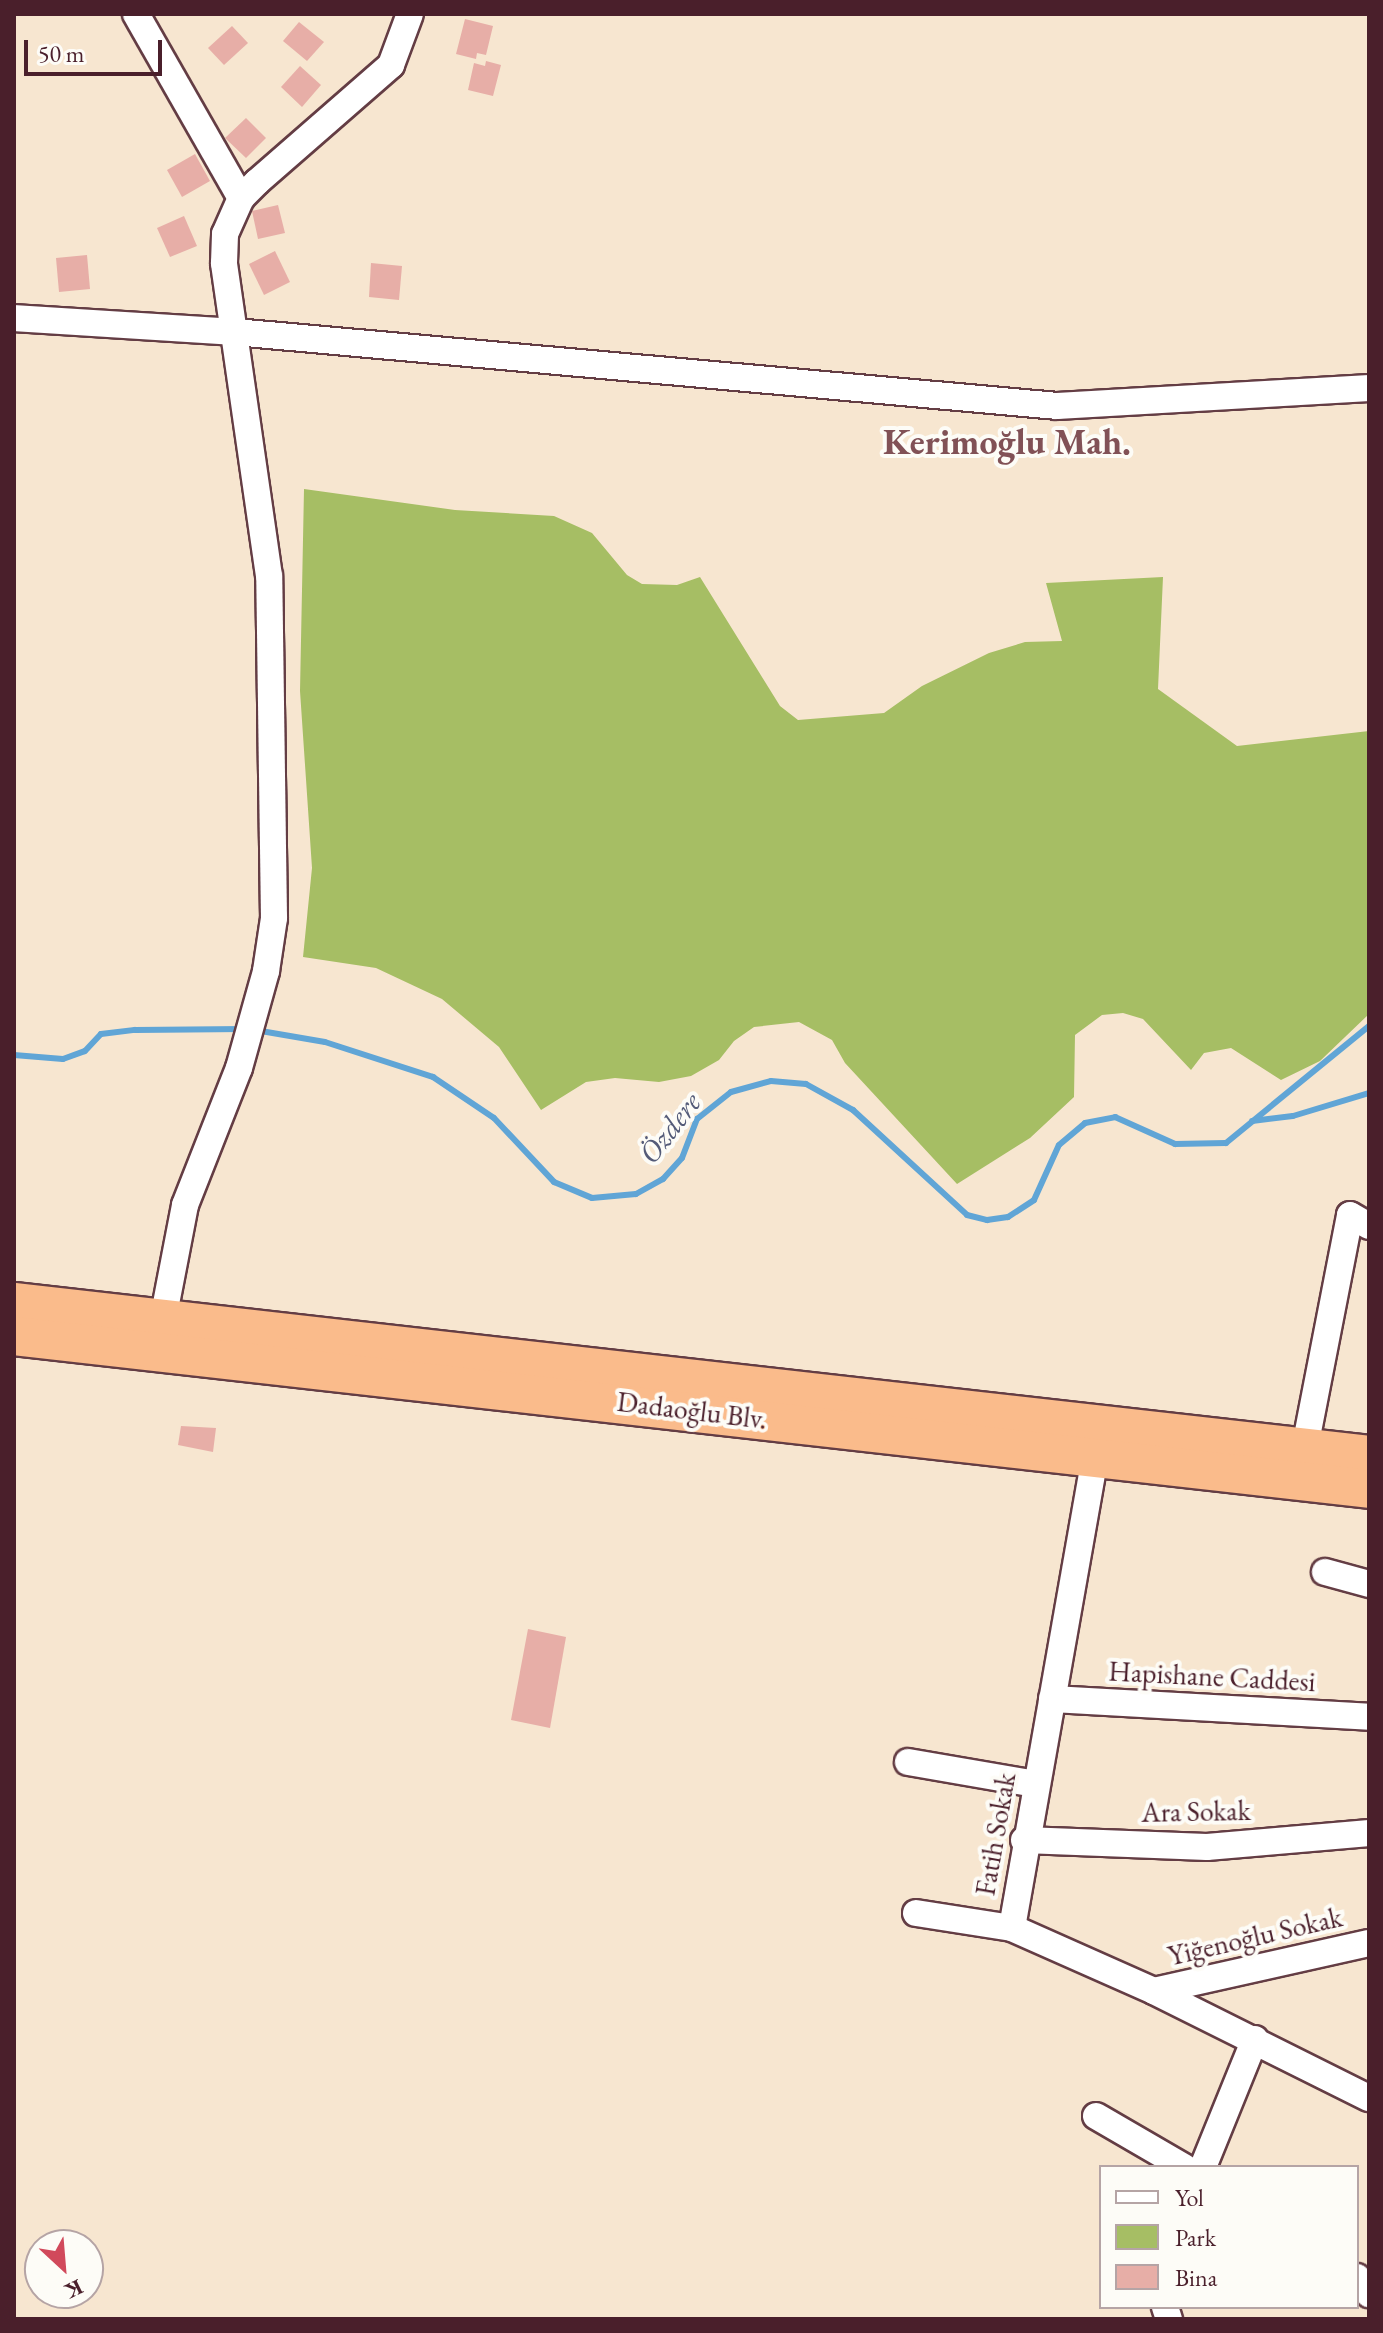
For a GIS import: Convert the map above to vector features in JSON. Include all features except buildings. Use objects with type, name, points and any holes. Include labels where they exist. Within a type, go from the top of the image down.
[{"type":"highway","name":"Dadaoğlu Blv.","points":[[14,1302],[160,1336],[1095,1457],[1369,1489]]},
{"type":"highway","name":"Dadaoğlu Blv.","points":[[14,1336],[160,1336],[1369,1455]]},
{"type":"street","points":[[136,14],[241,198]]},
{"type":"street","points":[[160,1336],[185,1205],[239,1068],[274,918],[269,576],[224,263],[225,234],[241,198],[391,65],[410,14]]},
{"type":"street","points":[[14,318],[235,332],[1057,406],[1369,388]]},
{"type":"street","points":[[1305,1447],[1350,1215],[1369,1226]]},
{"type":"street","name":"Fatih Sokak","points":[[1095,1457],[1024,1840],[1012,1928],[1255,2039],[1369,2098]]},
{"type":"street","points":[[1325,1572],[1369,1584]]},
{"type":"street","name":"Hapishane Caddesi","points":[[1052,1699],[1369,1717]]},
{"type":"street","points":[[908,1762],[1035,1784]]},
{"type":"street","name":"Ara Sokak","points":[[1024,1840],[1207,1847],[1369,1833]]},
{"type":"street","points":[[916,1913],[1012,1928]]},
{"type":"street","name":"Yiğenoğlu Sokak","points":[[1154,1991],[1369,1943]]},
{"type":"street","points":[[1204,2165],[1255,2039]]},
{"type":"street","points":[[1096,2116],[1181,2165]]},
{"type":"green space","points":[[304,489],[455,510],[554,516],[592,533],[627,575],[642,584],[677,585],[700,577],[780,706],[798,720],[884,713],[922,686],[989,653],[1025,642],[1062,641],[1046,583],[1163,577],[1158,689],[1237,746],[1369,731],[1369,1014],[1320,1061],[1281,1080],[1231,1048],[1204,1053],[1191,1070],[1143,1019],[1123,1013],[1102,1015],[1075,1035],[1074,1097],[1030,1138],[957,1184],[845,1063],[832,1040],[799,1022],[754,1027],[734,1041],[719,1060],[691,1076],[659,1082],[615,1078],[586,1082],[541,1110],[499,1047],[442,999],[376,968],[303,957],[312,868],[300,691]]},
{"type":"waterway","name":"Özdere","points":[[255,1030],[325,1042],[433,1077],[494,1118],[554,1182],[592,1198],[636,1194],[663,1179],[682,1158],[697,1119],[731,1092],[771,1081],[806,1084],[853,1110],[967,1215],[987,1220],[1008,1217],[1034,1200],[1059,1145],[1085,1123],[1115,1117],[1175,1144],[1226,1143],[1369,1026]]},
{"type":"waterway","name":"Özdere","points":[[14,1055],[63,1059],[85,1051],[101,1034],[135,1030],[244,1029]]},
{"type":"waterway","points":[[1252,1121],[1293,1116],[1369,1093]]},
{"type":"district","name":"Kerimoğlu Mah.","points":[[1007,442]]}]
